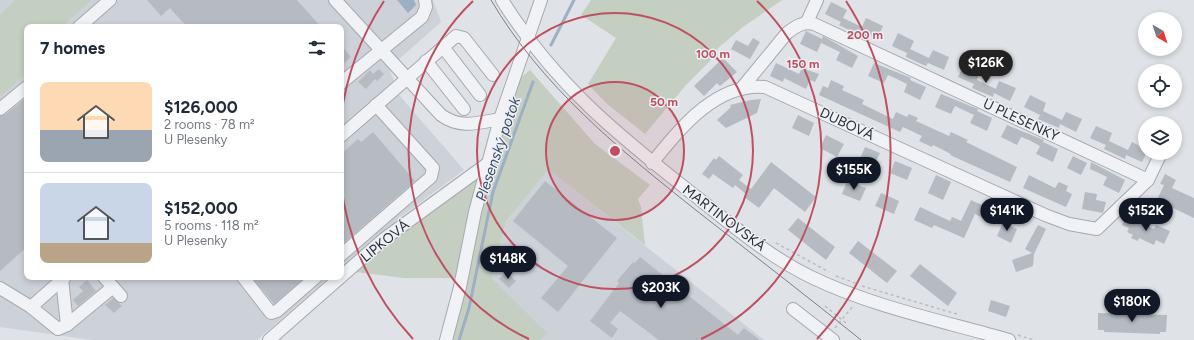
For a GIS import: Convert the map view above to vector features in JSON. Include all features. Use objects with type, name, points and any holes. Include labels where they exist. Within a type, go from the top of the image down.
[{"type":"street","points":[[83,24],[110,0]]},
{"type":"street","points":[[335,0],[432,107],[448,120],[456,123],[472,125],[500,119]]},
{"type":"street","points":[[344,81],[422,17],[426,7],[425,0]]},
{"type":"street","name":"MARTINOVSKÁ","points":[[502,0],[528,38],[575,94],[601,120],[652,163],[748,238],[811,277],[858,297],[1012,337]]},
{"type":"street","points":[[446,340],[487,164],[500,119],[541,0]]},
{"type":"street","points":[[741,89],[787,33],[796,26],[807,22],[817,0]]},
{"type":"street","name":"U PLESENKY","points":[[807,22],[1148,180]]},
{"type":"street","points":[[344,133],[456,36],[464,38],[492,75]]},
{"type":"street","points":[[442,47],[480,95]]},
{"type":"street","points":[[426,61],[464,109]]},
{"type":"street","name":"DUBOVÁ","points":[[652,163],[694,116],[704,108],[741,89],[758,86],[774,90],[1058,220],[1097,229],[1148,180]]},
{"type":"street","points":[[0,109],[24,89]]},
{"type":"street","points":[[344,253],[431,177],[433,168],[376,105]]},
{"type":"street","points":[[1148,180],[1158,160]]},
{"type":"street","name":"LIPKOVÁ","points":[[344,274],[384,239],[487,164]]},
{"type":"street","points":[[31,307],[61,280]]},
{"type":"street","points":[[63,280],[67,325]]},
{"type":"street","points":[[0,288],[31,307],[58,329],[67,325],[109,280],[122,296]]},
{"type":"street","points":[[245,280],[271,313],[277,311],[313,280]]},
{"type":"street","name":"LIPKOVÁ","points":[[269,340],[337,280]]},
{"type":"street","points":[[793,309],[833,340]]},
{"type":"path","points":[[775,243],[831,274],[862,286],[964,316]]},
{"type":"path","points":[[825,306],[846,323]]},
{"type":"path","points":[[1012,337],[1034,340]]},
{"type":"shaded area","points":[[0,0],[15,0],[0,14]]},
{"type":"shaded area","points":[[92,0],[433,0],[441,22],[389,68],[399,95],[464,170],[403,215],[344,265],[344,24],[65,24]]},
{"type":"shaded area","points":[[24,76],[24,280],[327,280],[257,340],[92,340],[0,327],[0,97]]},
{"type":"shaded area","points":[[547,168],[764,340],[541,340],[546,333],[492,278],[506,223]]},
{"type":"green space","points":[[15,0],[92,0],[65,24],[24,24],[24,76],[0,97],[0,14]]},
{"type":"green space","points":[[591,0],[782,0],[743,27],[717,49],[710,61],[686,85],[645,134],[607,104],[588,84],[616,38],[581,15]]},
{"type":"green space","points":[[530,70],[595,144],[650,185],[638,199],[641,207],[645,245],[548,169],[506,222],[492,278],[547,333],[541,340],[441,340],[458,278],[404,278],[355,272],[443,191],[489,168],[520,78]]},
{"type":"water","points":[[397,0],[414,0],[416,5],[408,13]]},
{"type":"building","points":[[147,0],[297,0],[318,24],[184,24],[170,8],[161,16]]},
{"type":"building","points":[[831,2],[847,10],[843,18],[862,27],[866,18],[883,26],[877,39],[861,31],[859,35],[839,25],[841,22],[825,14]]},
{"type":"building","points":[[806,31],[822,39],[823,36],[858,56],[852,68],[836,60],[840,52],[821,43],[817,52],[800,44]]},
{"type":"building","points":[[898,33],[914,41],[910,49],[929,58],[933,50],[949,57],[944,70],[928,63],[926,66],[906,57],[907,53],[892,46]]},
{"type":"building","points":[[753,38],[760,42],[750,59],[731,49],[736,40],[748,46]]},
{"type":"building","points":[[344,49],[351,57],[344,63]]},
{"type":"building","points":[[723,58],[737,72],[720,86],[717,83],[704,96],[694,86]]},
{"type":"building","points":[[776,63],[799,74],[802,68],[819,74],[815,82],[810,80],[806,89],[784,78],[783,82],[770,76]]},
{"type":"building","points":[[874,63],[911,78],[910,80],[926,87],[920,100],[904,92],[907,84],[897,79],[888,75],[884,83],[868,76]]},
{"type":"building","points":[[964,64],[980,72],[977,80],[996,89],[999,81],[1016,88],[1010,101],[994,93],[993,97],[972,88],[974,84],[958,77]]},
{"type":"building","points":[[379,69],[384,74],[377,81],[375,79],[366,89],[358,82],[370,70],[373,74]]},
{"type":"building","points":[[831,80],[844,86],[842,90],[864,100],[862,104],[893,119],[896,112],[907,117],[909,114],[918,118],[916,121],[949,136],[951,132],[968,140],[966,142],[1017,167],[1010,182],[950,155],[951,154],[933,145],[932,147],[919,141],[922,136],[903,127],[900,132],[819,95],[823,86],[828,88]]},
{"type":"building","points":[[941,94],[978,109],[977,111],[992,118],[987,131],[970,123],[974,115],[955,106],[951,114],[935,107]]},
{"type":"building","points":[[1030,95],[1046,103],[1043,111],[1062,120],[1066,112],[1082,119],[1076,132],[1060,124],[1059,128],[1038,119],[1040,115],[1024,107]]},
{"type":"building","points":[[761,99],[757,113],[726,128],[717,120],[731,107],[730,105]]},
{"type":"building","points":[[24,100],[24,250],[0,271],[0,116],[5,115]]},
{"type":"building","points":[[798,115],[814,123],[809,136],[792,128]]},
{"type":"building","points":[[1007,125],[1044,140],[1043,142],[1058,149],[1053,162],[1036,154],[1040,146],[1029,140],[1021,137],[1017,145],[1001,137]]},
{"type":"building","points":[[1096,126],[1112,133],[1109,141],[1128,150],[1132,142],[1138,145],[1138,160],[1143,160],[1142,162],[1126,155],[1125,159],[1104,149],[1106,145],[1090,138]]},
{"type":"building","points":[[373,132],[415,181],[344,242],[344,151],[358,139],[361,142]]},
{"type":"building","points":[[826,135],[844,144],[837,157],[820,148]]},
{"type":"building","points":[[865,147],[880,153],[873,167],[859,161]]},
{"type":"building","points":[[719,156],[743,175],[739,180],[751,189],[771,162],[816,197],[805,212],[774,188],[759,208],[744,197],[746,194],[735,185],[733,188],[713,174],[709,179],[702,174],[714,158],[716,160]]},
{"type":"building","points":[[1073,156],[1087,163],[1081,175],[1067,168]]},
{"type":"building","points":[[895,161],[912,168],[907,180],[890,173]]},
{"type":"building","points":[[1091,162],[1125,180],[1119,193],[1103,185],[1107,177],[1090,169]]},
{"type":"building","points":[[1165,174],[1176,180],[1172,188],[1194,198],[1194,218],[1171,207],[1167,217],[1155,212],[1155,209],[1153,208],[1164,185],[1160,184]]},
{"type":"building","points":[[936,175],[951,182],[943,200],[928,193]]},
{"type":"building","points":[[1029,175],[1055,188],[1059,182],[1068,186],[1066,191],[1072,194],[1066,207],[1023,188]]},
{"type":"building","points":[[545,181],[617,238],[558,312],[541,298],[568,266],[513,221]]},
{"type":"building","points":[[847,181],[866,188],[860,201],[842,194]]},
{"type":"building","points":[[1085,192],[1097,194],[1096,200],[1106,202],[1103,213],[1082,209]]},
{"type":"building","points":[[881,193],[899,201],[894,214],[875,206]]},
{"type":"building","points":[[971,200],[988,208],[983,218],[975,214],[964,238],[934,225],[932,228],[914,220],[920,207],[950,221],[952,217],[961,221]]},
{"type":"building","points":[[1127,216],[1154,229],[1156,225],[1170,231],[1164,244],[1156,240],[1154,245],[1139,238],[1138,241],[1131,238],[1133,235],[1127,232],[1129,228],[1122,225]]},
{"type":"building","points":[[798,218],[835,247],[826,260],[788,230]]},
{"type":"building","points":[[1003,222],[1017,229],[1011,243],[997,236]]},
{"type":"building","points":[[1038,225],[1046,229],[1034,254],[1033,266],[1016,272],[1012,260],[1032,253],[1025,249]]},
{"type":"building","points":[[858,241],[897,271],[887,283],[849,253]]},
{"type":"building","points":[[640,257],[738,335],[744,328],[760,340],[659,340],[620,311],[610,323],[618,329],[612,338],[590,321],[619,283],[617,281],[633,262],[635,263]]},
{"type":"building","points":[[920,264],[957,293],[948,306],[910,276]]},
{"type":"building","points":[[506,272],[516,281],[509,288],[499,279]]},
{"type":"building","points":[[87,280],[96,291],[78,306],[73,300],[83,291],[79,287]]},
{"type":"building","points":[[255,280],[302,280],[274,304]]},
{"type":"building","points":[[113,298],[122,306],[114,313],[105,305]]},
{"type":"building","points":[[991,300],[1010,306],[1006,317],[988,311]]},
{"type":"building","points":[[1098,313],[1167,315],[1166,332],[1160,332],[1160,334],[1104,332],[1104,330],[1098,330]]},
{"type":"waterway","name":"Plesenský potok","points":[[551,45],[574,0]]},
{"type":"waterway","name":"Plesenský potok","points":[[459,340],[469,308],[493,192],[533,82]]},
{"type":"tram line","points":[[491,0],[511,32],[534,61],[558,89],[611,140],[668,188],[861,340]]}]
